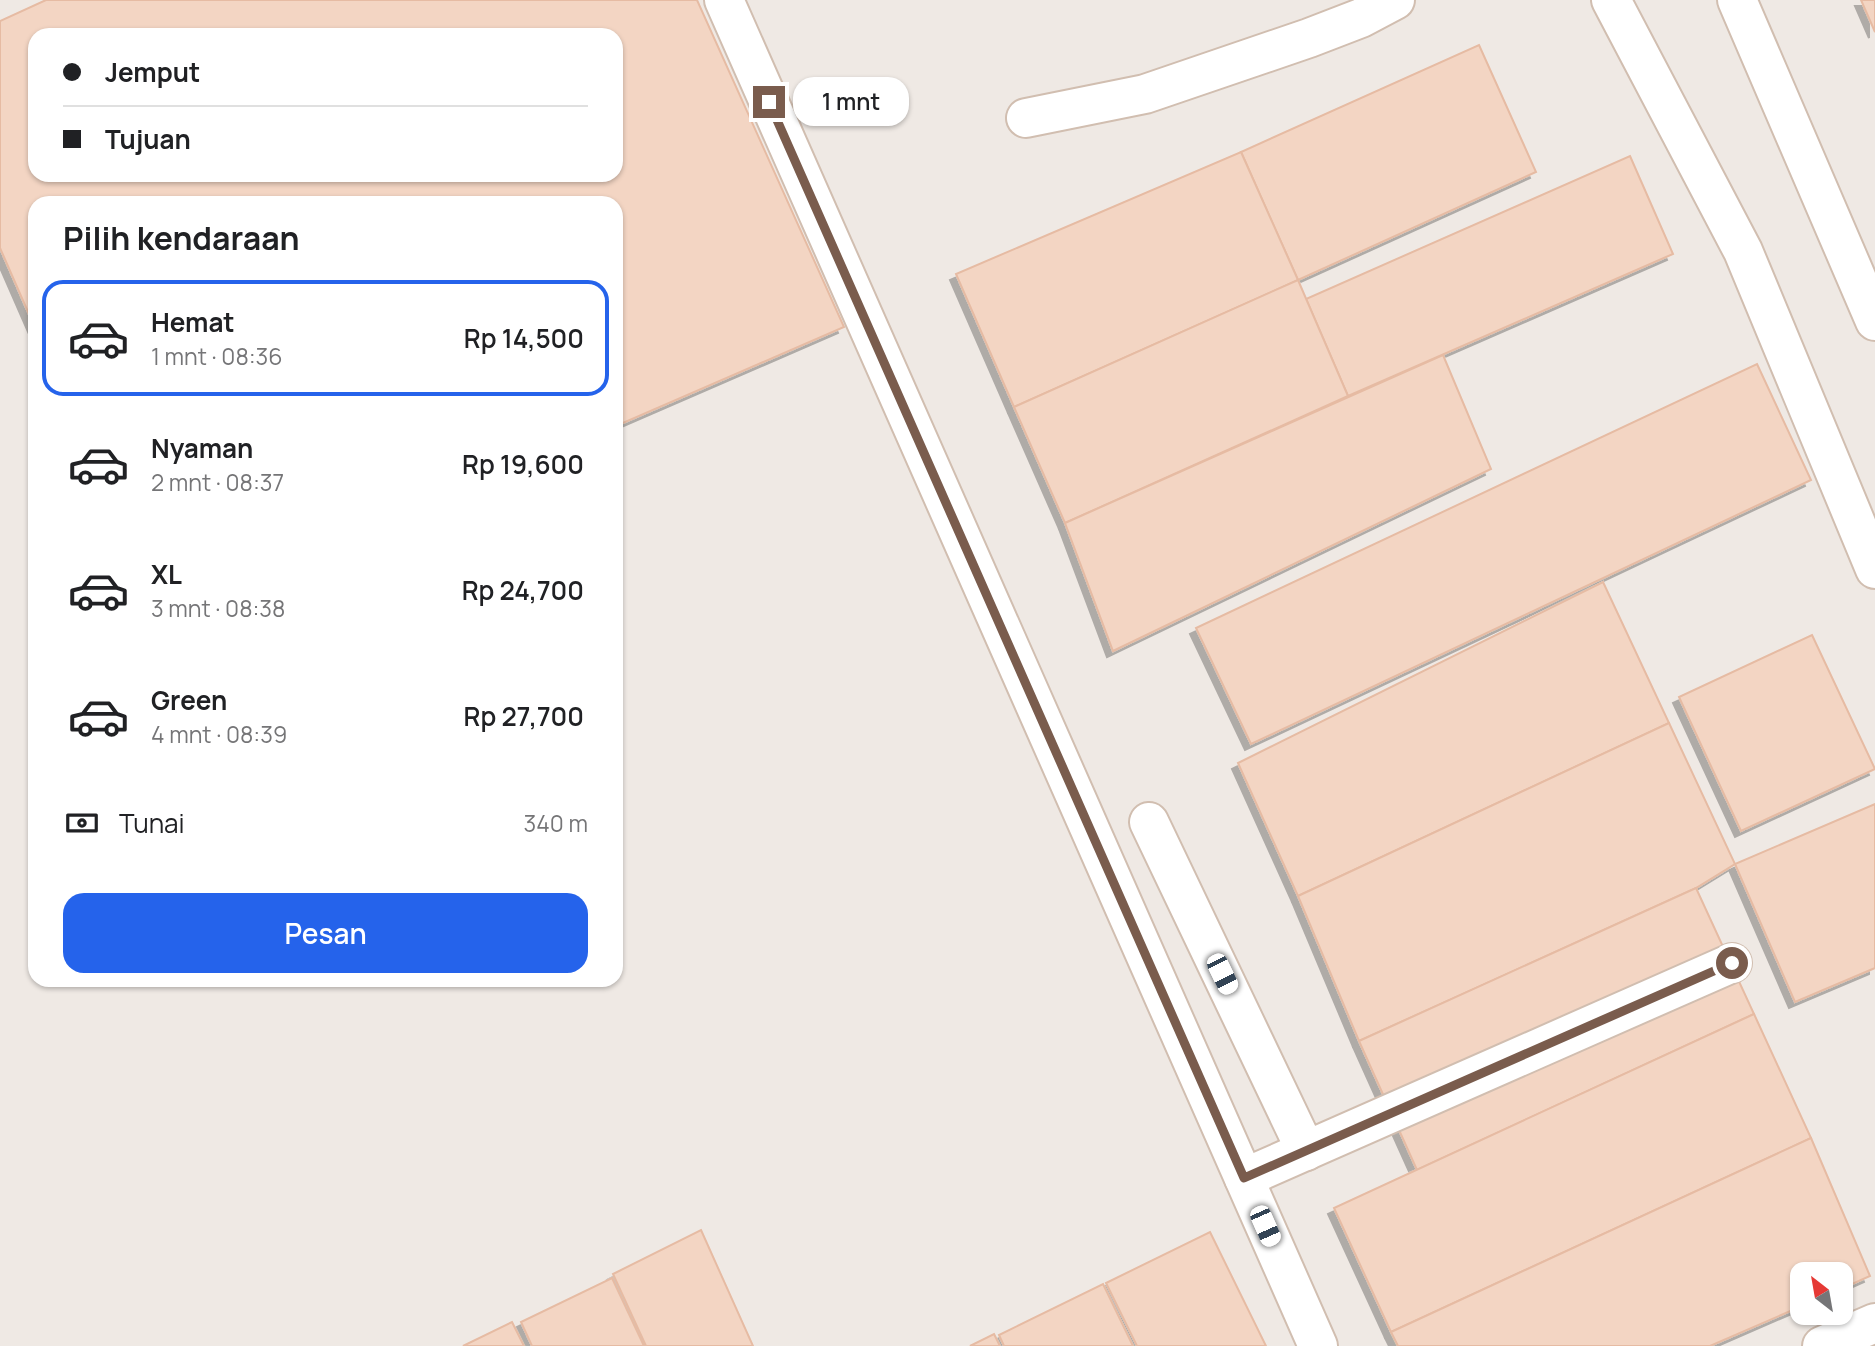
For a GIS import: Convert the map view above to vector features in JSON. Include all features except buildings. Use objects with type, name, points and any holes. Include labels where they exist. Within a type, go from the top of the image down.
[{"type":"lane","points":[[724,0],[1318,1346]]},
{"type":"lane","points":[[1026,118],[1145,94],[1309,38],[1361,18],[1395,0]]},
{"type":"lane","points":[[1611,0],[1743,251],[1875,569]]},
{"type":"lane","points":[[1737,0],[1875,321]]},
{"type":"lane","points":[[1149,822],[1306,1151]]},
{"type":"lane","points":[[1244,1178],[1732,963]]},
{"type":"lane","points":[[1822,1346],[1875,1323]]},
{"type":"shaded area","points":[[0,0],[1875,0],[1875,1346],[0,1346]]},
{"type":"route","points":[[769,102],[1244,1178],[1732,963]]}]
